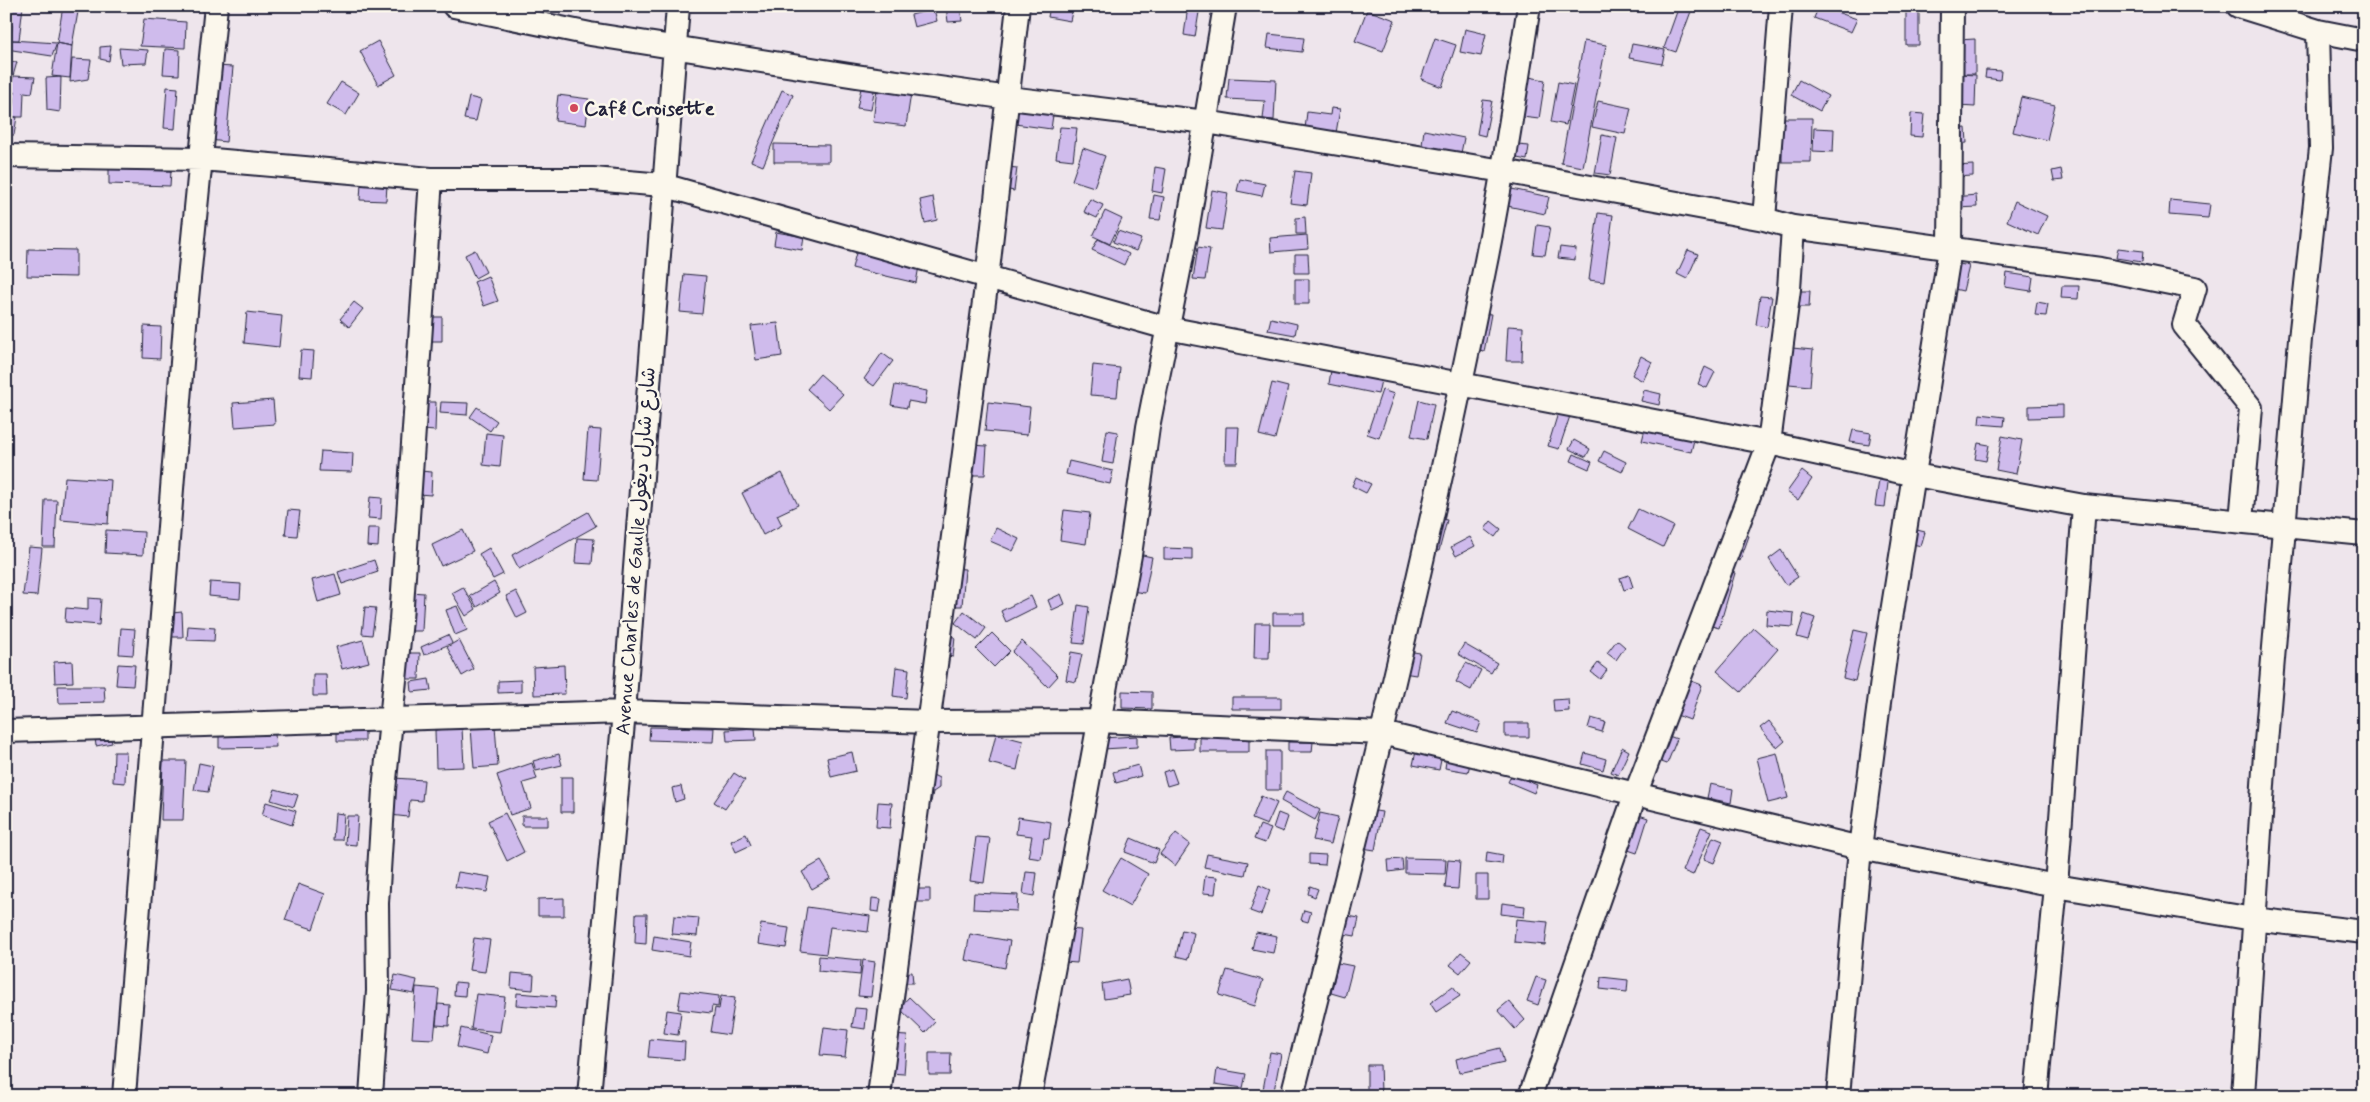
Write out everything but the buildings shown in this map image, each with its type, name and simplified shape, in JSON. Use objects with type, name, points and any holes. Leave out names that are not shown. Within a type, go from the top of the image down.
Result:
[{"type":"street","points":[[124,1096],[187,299],[216,6]]},
{"type":"street","name":"Avenue Charles de Gaulle شارع شارل ديغول","points":[[589,1096],[624,712],[662,186],[678,6]]},
{"type":"street","points":[[879,1096],[930,722],[987,279],[1018,6]]},
{"type":"street","points":[[1030,1096],[1130,555],[1148,427],[1188,231],[1225,6]]},
{"type":"street","points":[[1292,1096],[1382,733],[1461,383],[1503,171],[1530,6]]},
{"type":"street","points":[[1764,219],[1781,6]]},
{"type":"street","points":[[1838,1096],[1860,848],[1886,650],[1950,249],[1952,6]]},
{"type":"street","points":[[2238,6],[2318,31],[2364,40]]},
{"type":"street","points":[[463,7],[590,34],[1009,98],[1206,122],[1503,171],[1764,219],[1793,227],[2100,269],[2195,288],[2184,325],[2251,408],[2241,521]]},
{"type":"street","points":[[2243,1096],[2253,919],[2284,525],[2300,339],[2321,148],[2318,31]]},
{"type":"street","points":[[6,156],[202,159],[431,179],[593,179],[662,186],[987,279],[1167,328],[1461,383],[1769,443],[1915,475],[2084,506],[2364,534]]},
{"type":"street","points":[[371,1096],[378,991],[377,903],[391,718],[401,620],[431,179]]},
{"type":"street","points":[[1530,1096],[1635,795],[1769,443],[1789,289],[1793,227]]},
{"type":"street","points":[[2036,1096],[2056,886],[2084,506]]},
{"type":"street","points":[[6,731],[391,718],[519,717],[624,712],[930,722],[1098,721],[1382,733],[1860,848],[2056,886],[2253,919],[2364,932]]},
{"type":"place","name":"Café Croisette","points":[[574,108]]}]
